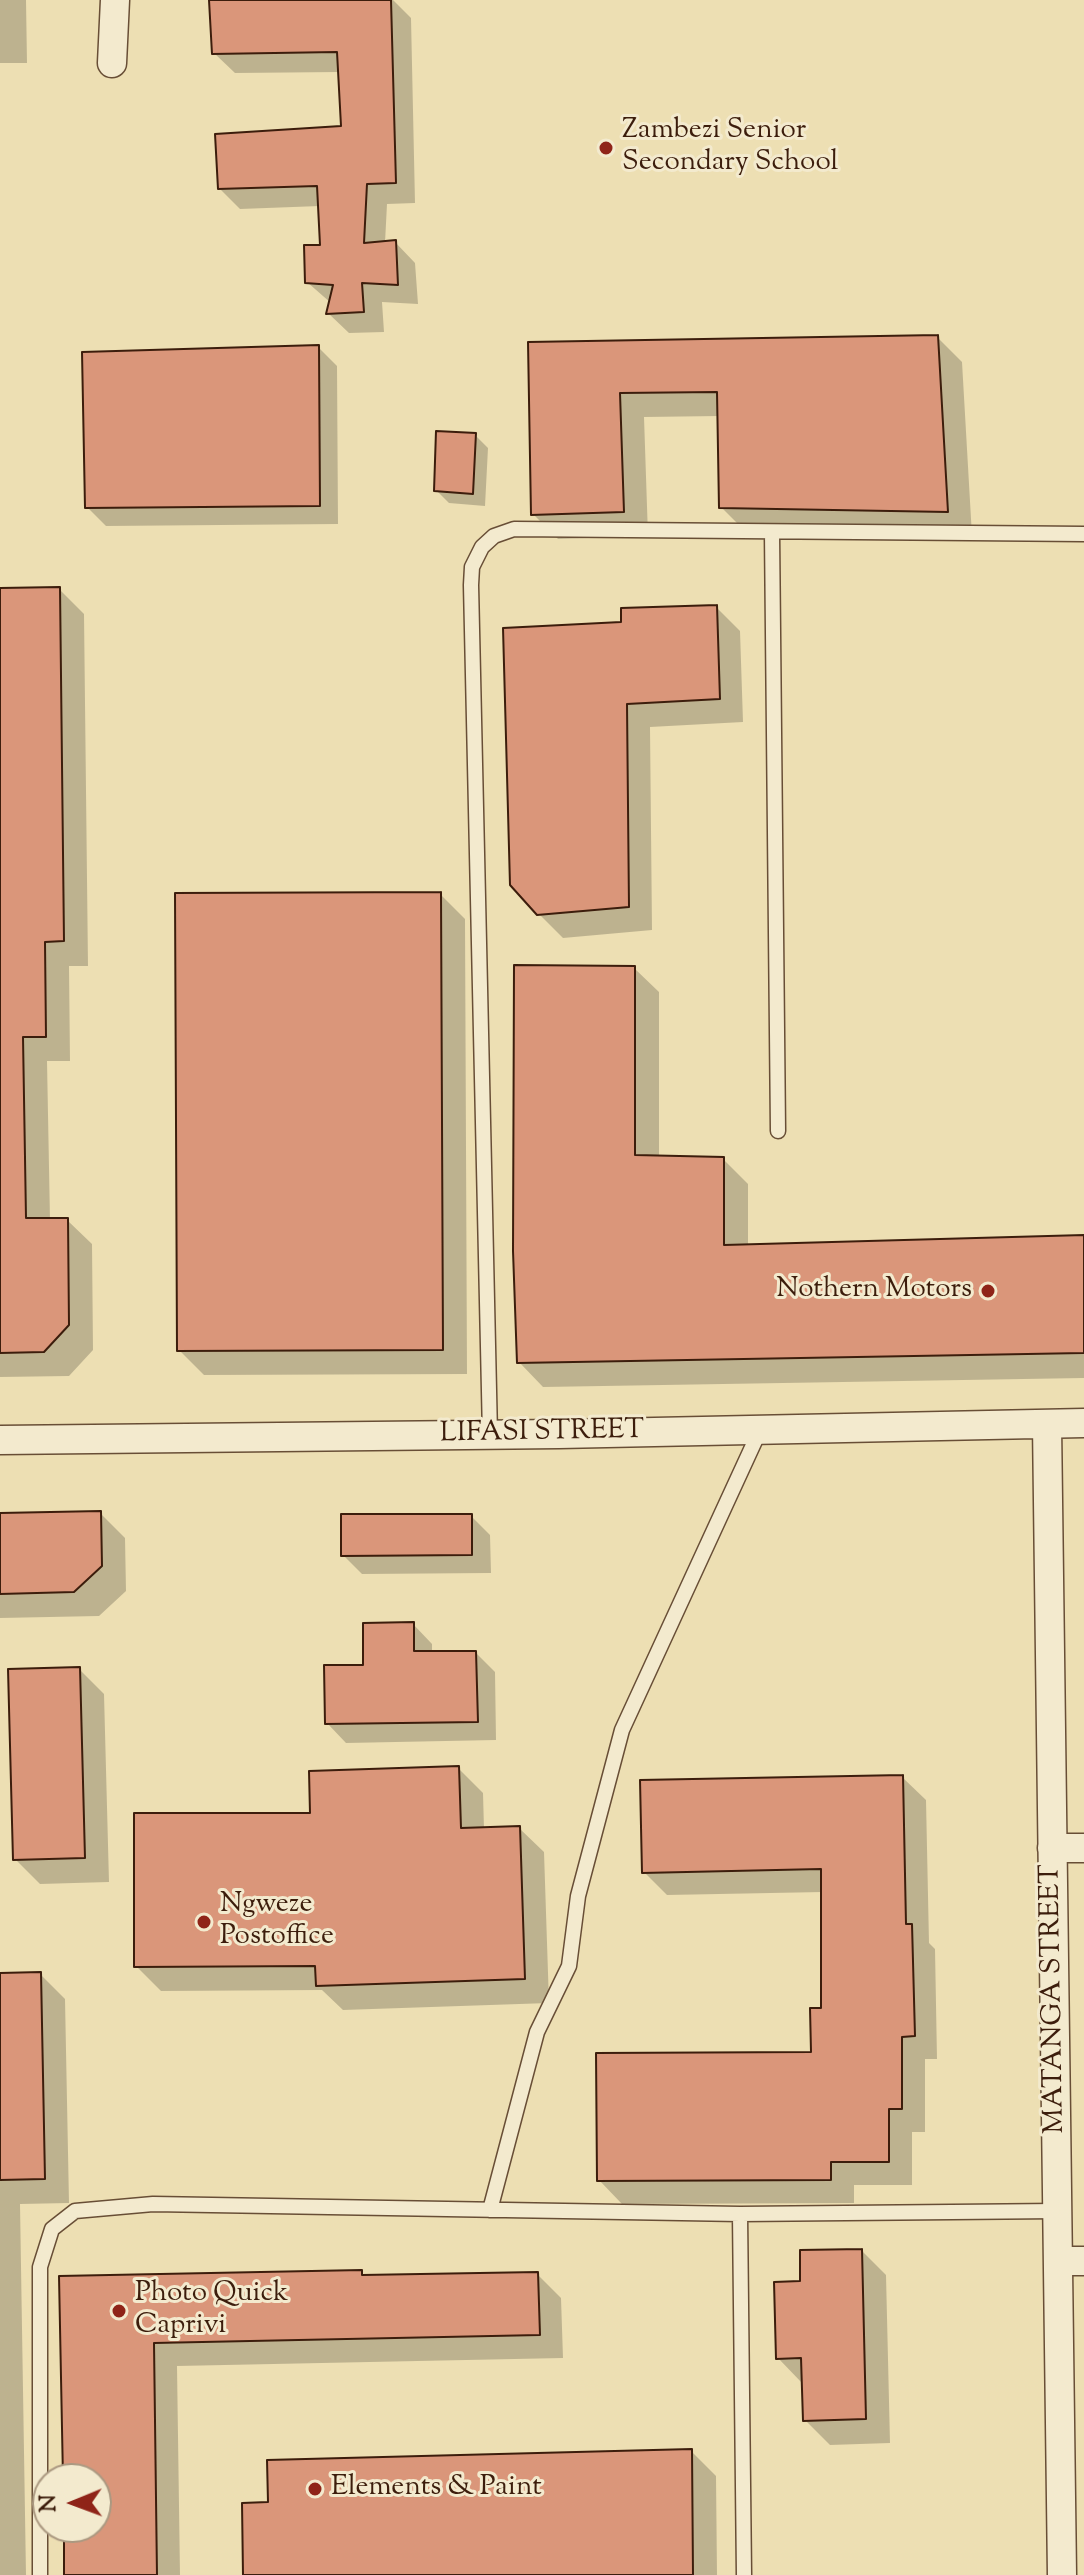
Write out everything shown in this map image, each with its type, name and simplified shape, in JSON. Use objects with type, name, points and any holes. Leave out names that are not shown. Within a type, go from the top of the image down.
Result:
[{"type":"street","points":[[112,63],[115,0]]},
{"type":"street","name":"LIFASI STREET","points":[[0,1440],[490,1435],[1084,1423]]},
{"type":"street","name":"MATANGA STREET","points":[[1047,1424],[1058,2211],[1071,2261],[1062,2575]]},
{"type":"street","points":[[1052,1848],[1084,1848]]},
{"type":"lane","points":[[490,1435],[472,567],[482,547],[494,536],[514,529],[1084,534]]},
{"type":"lane","points":[[772,533],[778,1131]]},
{"type":"lane","points":[[490,2210],[537,2032],[569,1966],[578,1896],[622,1730],[760,1430]]},
{"type":"lane","points":[[40,2575],[40,2267],[52,2229],[75,2211],[153,2204],[740,2214],[1058,2211]]},
{"type":"lane","points":[[740,2214],[744,2575]]},
{"type":"building","points":[[209,0],[391,0],[396,183],[367,184],[364,243],[396,240],[398,285],[362,283],[364,312],[326,314],[333,285],[305,283],[304,245],[320,245],[317,186],[218,189],[215,134],[341,126],[337,52],[212,54]]},
{"type":"building","points":[[938,335],[948,512],[719,508],[717,392],[620,393],[624,512],[531,515],[528,342]]},
{"type":"building","points":[[319,345],[320,506],[85,508],[82,352]]},
{"type":"building","points":[[436,431],[476,433],[473,494],[434,491]]},
{"type":"building","points":[[60,587],[64,941],[45,942],[46,1037],[23,1037],[26,1218],[68,1218],[69,1325],[44,1352],[0,1353],[0,588]]},
{"type":"building","points":[[717,605],[720,699],[627,704],[629,907],[537,915],[510,885],[503,628],[621,622],[621,608]]},
{"type":"building","points":[[441,892],[443,1350],[177,1351],[175,893]]},
{"type":"building","points":[[514,965],[635,966],[635,1155],[724,1157],[724,1245],[1084,1235],[1084,1353],[517,1363],[513,1251]]},
{"type":"building","points":[[101,1511],[102,1566],[74,1592],[0,1594],[0,1513]]},
{"type":"building","points":[[341,1514],[472,1514],[472,1555],[341,1556]]},
{"type":"building","points":[[414,1622],[414,1651],[476,1651],[478,1722],[325,1724],[324,1665],[363,1665],[363,1623]]},
{"type":"building","points":[[80,1667],[85,1858],[13,1860],[8,1669]]},
{"type":"building","points":[[459,1766],[461,1828],[520,1826],[525,1979],[316,1986],[315,1966],[134,1967],[134,1813],[310,1813],[309,1771]]},
{"type":"building","points":[[903,1775],[906,1924],[912,1924],[915,2036],[902,2037],[902,2109],[889,2109],[889,2162],[831,2162],[831,2180],[597,2181],[596,2053],[811,2052],[810,2008],[821,2008],[821,1869],[642,1873],[640,1780]]},
{"type":"building","points":[[41,1972],[45,2179],[0,2180],[0,1973]]},
{"type":"building","points":[[862,2249],[866,2419],[803,2421],[801,2358],[776,2359],[774,2282],[800,2281],[800,2250]]},
{"type":"building","points":[[362,2270],[362,2275],[538,2272],[540,2335],[154,2343],[157,2575],[64,2575],[64,2543],[112,2543],[112,2463],[63,2463],[59,2276]]},
{"type":"building","points":[[692,2449],[693,2575],[243,2575],[242,2503],[268,2502],[267,2460]]},
{"type":"place","name":"Zambezi Senior Secondary School","points":[[606,148]]},
{"type":"place","name":"Nothern Motors","points":[[988,1291]]},
{"type":"place","name":"Ngweze Postoffice","points":[[204,1922]]},
{"type":"place","name":"Photo Quick Caprivi","points":[[119,2311]]},
{"type":"place","name":"Elements & Paint","points":[[315,2489]]}]
